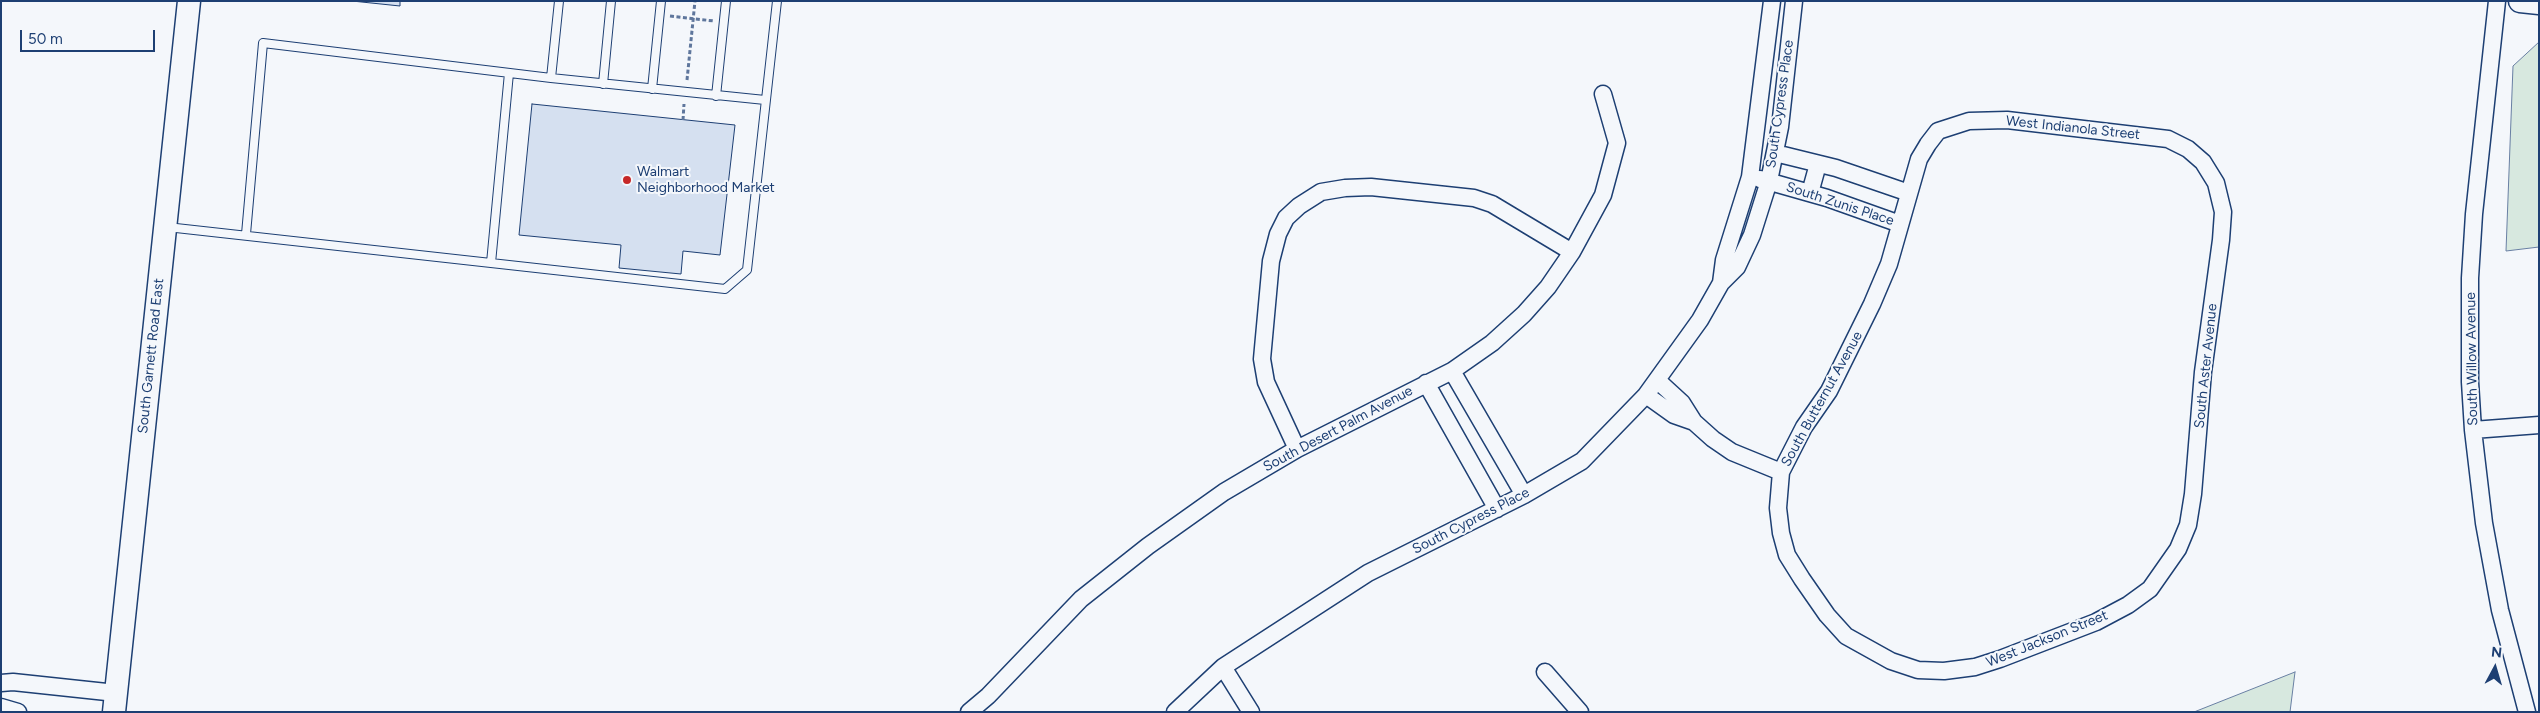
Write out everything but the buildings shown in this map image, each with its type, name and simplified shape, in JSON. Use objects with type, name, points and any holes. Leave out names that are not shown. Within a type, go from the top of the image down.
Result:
[{"type":"main road","name":"South Garnett Road East","points":[[115,702],[189,1]]},
{"type":"main road","points":[[2520,1],[2539,3]]},
{"type":"street","name":"South Cypress Place","points":[[1721,283],[1724,260],[1750,177],[1772,1]]},
{"type":"street","name":"South Cypress Place","points":[[1175,712],[1223,667],[1368,573],[1524,495],[1582,461],[1646,395],[1658,381],[1721,283],[1737,267],[1752,235],[1769,181],[1780,127],[1794,1]]},
{"type":"street","name":"South Willow Avenue","points":[[2497,1],[2473,224],[2470,382],[2473,430],[2484,523],[2500,610],[2527,712]]},
{"type":"street","name":"South Desert Palm Avenue","points":[[969,712],[988,696],[1081,599],[1148,546],[1224,492],[1297,449],[1452,371],[1492,343],[1524,314],[1548,287],[1572,252],[1603,195],[1617,143],[1603,94]]},
{"type":"street","name":"West Indianola Street","points":[[1938,131],[1969,121],[2007,120],[2122,132],[2168,139],[2188,149],[2202,162]]},
{"type":"street","name":"South Butternut Avenue","points":[[1781,472],[1804,427],[1829,391],[1853,346],[1889,264],[1919,159],[1938,131]]},
{"type":"street","points":[[1775,153],[1818,164],[1910,193]]},
{"type":"street","name":"South Aster Avenue","points":[[2165,568],[2178,549],[2188,525],[2193,494],[2203,372],[2221,240],[2223,212],[2216,183],[2202,162]]},
{"type":"street","points":[[1810,193],[1818,164]]},
{"type":"street","name":"South Zunis Place","points":[[1750,177],[1810,193],[1900,224]]},
{"type":"street","points":[[1297,449],[1266,382],[1262,359],[1264,321],[1273,252],[1278,234],[1286,218],[1298,206],[1322,192],[1345,188],[1371,187],[1474,198],[1492,204],[1572,252]]},
{"type":"street","points":[[1452,371],[1524,495]]},
{"type":"street","points":[[1658,381],[1682,403],[1694,422]]},
{"type":"street","points":[[1426,383],[1497,509]]},
{"type":"street","points":[[1646,395],[1674,415],[1694,422],[1732,452],[1781,472]]},
{"type":"street","points":[[2473,430],[2539,425]]},
{"type":"street","name":"West Jackson Street","points":[[1781,472],[1778,508],[1781,533],[1787,555],[1802,579],[1846,636],[1891,662],[1918,670],[1944,672],[1975,667],[2096,622],[2128,605],[2150,589],[2165,568]]},
{"type":"street","points":[[1223,667],[1251,712]]},
{"type":"street","points":[[1545,672],[1580,712]]},
{"type":"street","points":[[1,683],[13,682],[115,702]]},
{"type":"street","points":[[1,707],[18,712]]},
{"type":"lane","points":[[551,78],[559,1]]},
{"type":"lane","points":[[604,84],[611,1]]},
{"type":"lane","points":[[652,89],[661,1]]},
{"type":"lane","points":[[716,96],[726,1]]},
{"type":"lane","points":[[165,226],[725,289],[747,270],[777,1]]},
{"type":"lane","points":[[246,234],[263,43],[509,74],[765,100]]},
{"type":"lane","points":[[491,263],[509,74]]},
{"type":"path","points":[[683,120],[695,1]]},
{"type":"path","points":[[660,15],[724,22]]},
{"type":"shaded area","points":[[2539,42],[2539,247],[2506,251],[2513,66]]},
{"type":"shaded area","points":[[2295,672],[2290,712],[2194,712]]},
{"type":"place","name":"Walmart Neighborhood Market","points":[[627,180]]}]
